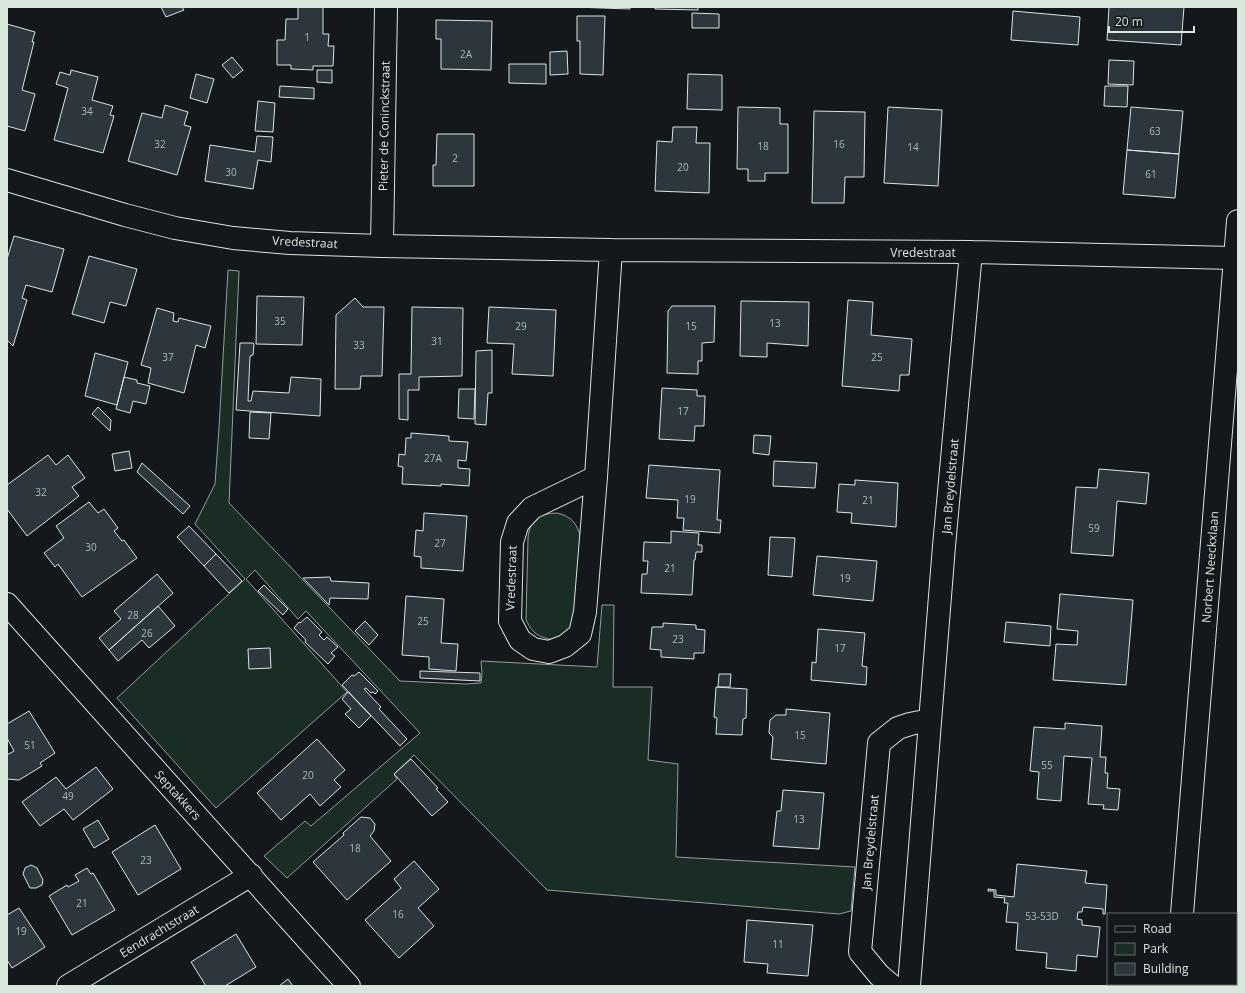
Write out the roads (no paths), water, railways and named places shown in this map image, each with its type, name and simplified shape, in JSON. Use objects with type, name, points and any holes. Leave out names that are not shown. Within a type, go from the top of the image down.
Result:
[{"type":"street","name":"Pieter de Coninckstraat","points":[[382,246],[386,7]]},
{"type":"street","name":"Vredestraat","points":[[7,180],[125,215],[175,228],[233,238],[290,242],[382,246],[611,250],[971,252],[1234,258]]},
{"type":"street","name":"Norbert Neeckxlaan","points":[[1182,913],[1234,258],[1238,228]]},
{"type":"street","name":"Vredestraat","points":[[596,477],[532,508],[518,523],[512,542],[510,621],[520,640],[534,649],[549,652],[566,646],[580,634],[585,612],[596,477],[611,250]]},
{"type":"street","name":"Jan Breydelstraat","points":[[909,986],[930,720],[971,252]]},
{"type":"street","name":"Septakkers","points":[[7,604],[349,986]]},
{"type":"street","name":"Jan Breydelstraat","points":[[892,986],[879,976],[860,952],[879,743],[898,728],[930,720]]},
{"type":"street","name":"Eendrachtstraat","points":[[68,986],[250,875]]}]
